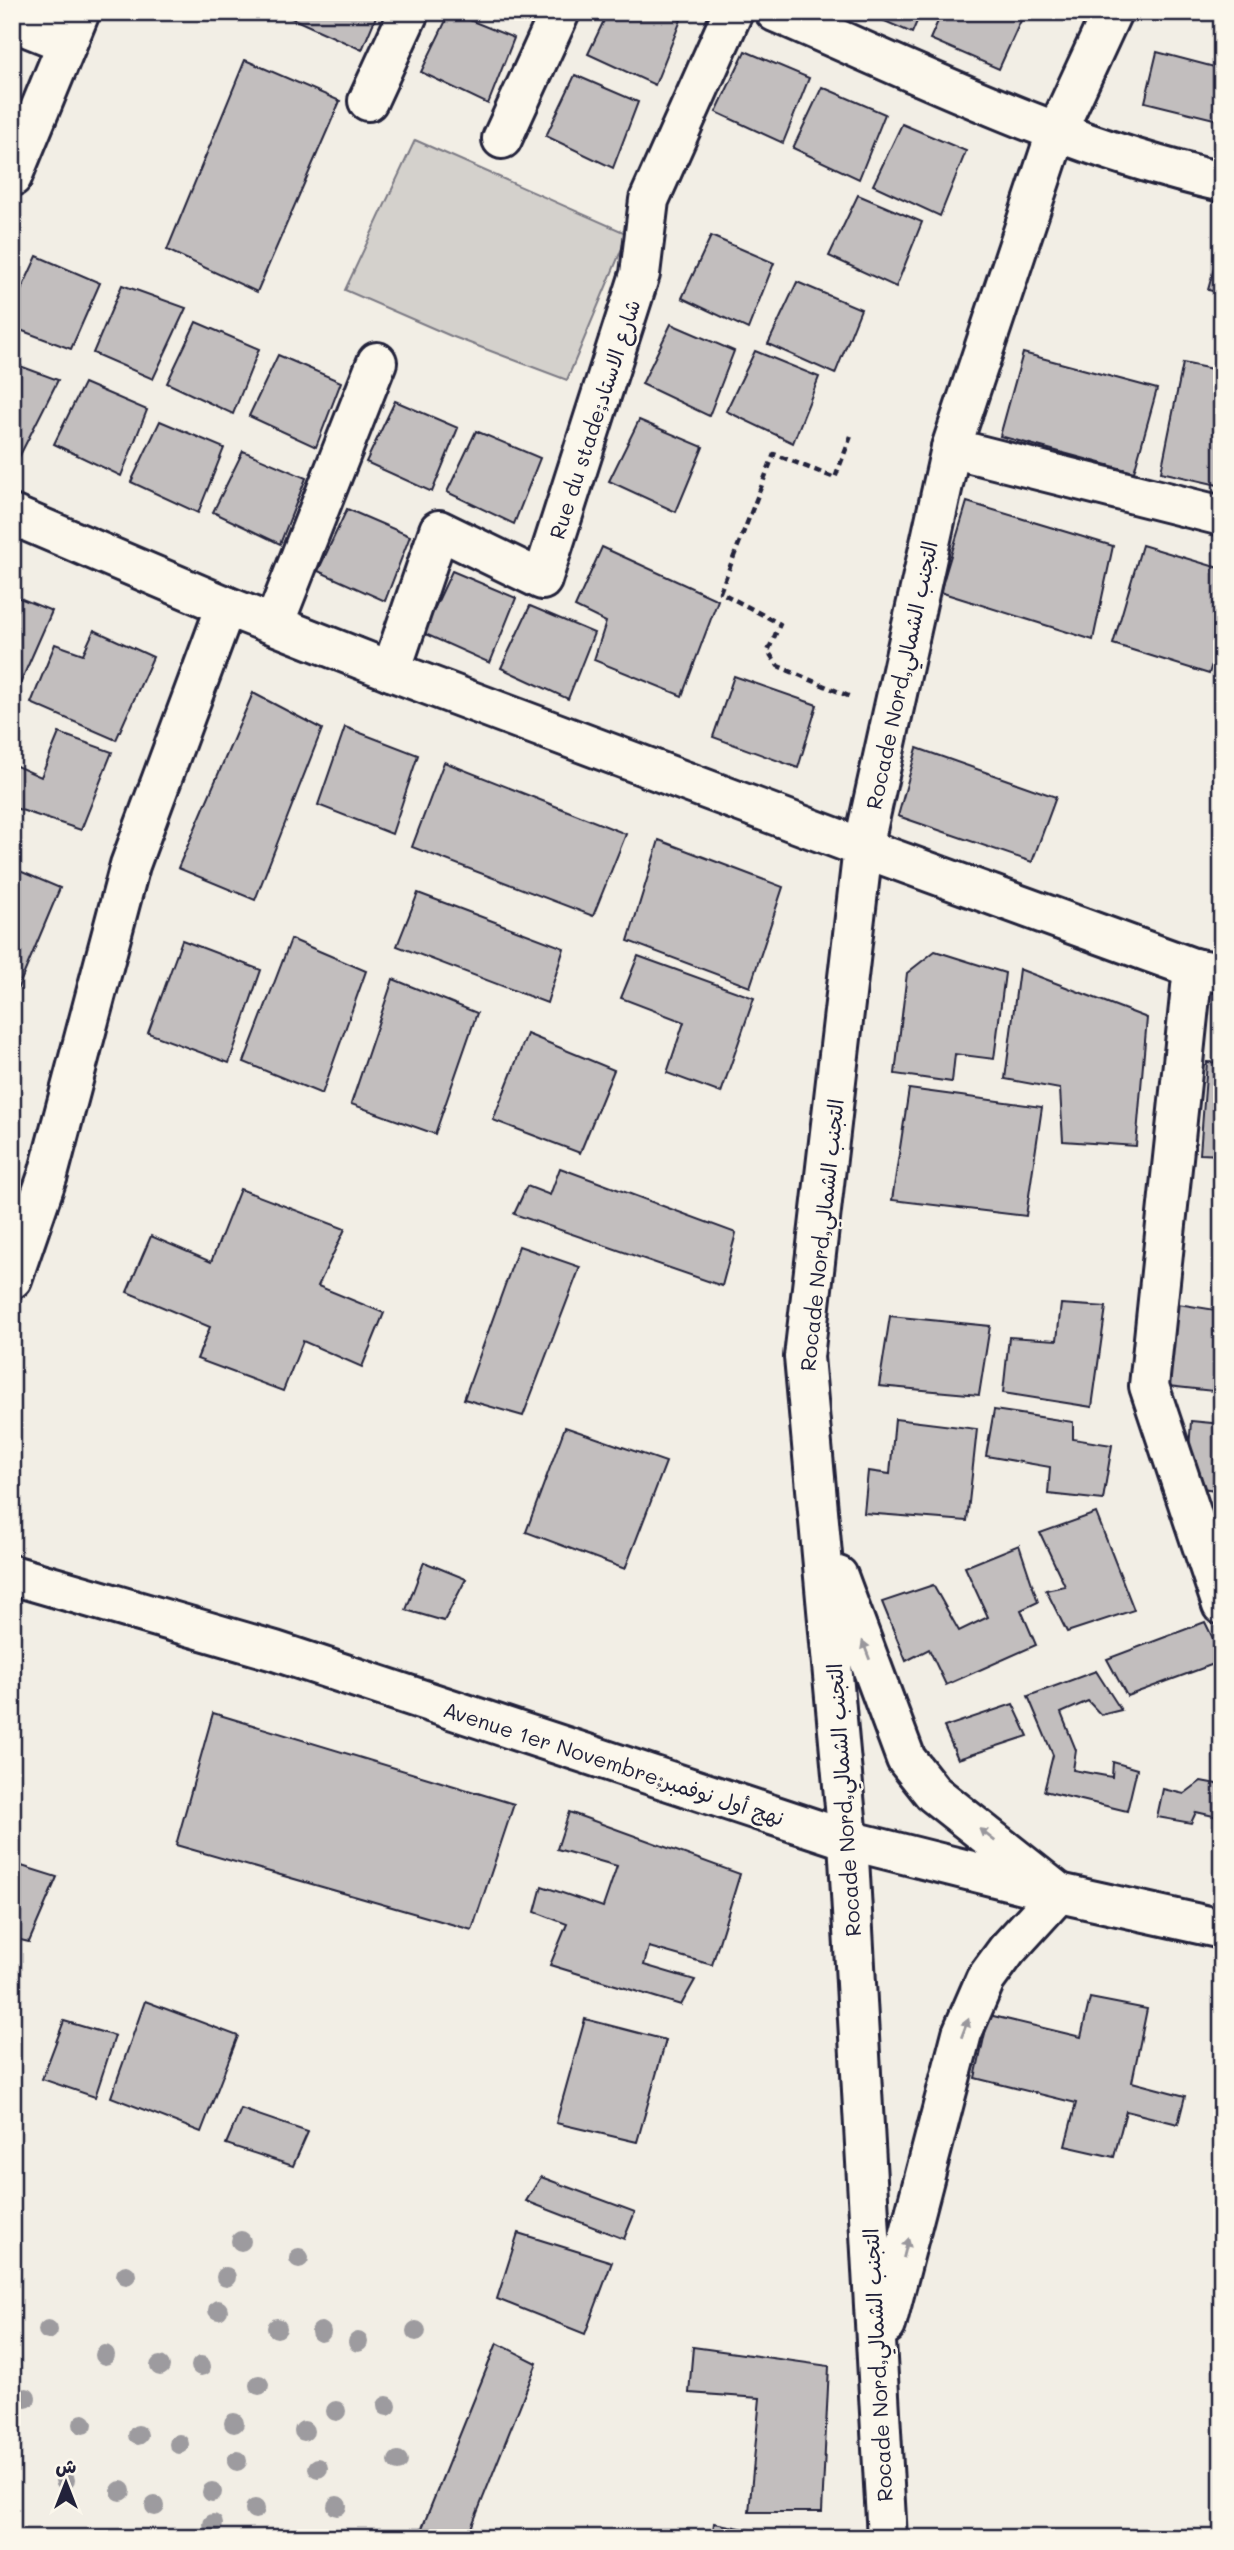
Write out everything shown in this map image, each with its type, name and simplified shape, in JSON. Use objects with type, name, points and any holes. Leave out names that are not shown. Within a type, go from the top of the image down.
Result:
[{"type":"street","points":[[368,101],[409,12]]},
{"type":"street","points":[[502,139],[560,12]]},
{"type":"street","name":"Rue du stade;شارع الاستاد","points":[[391,671],[439,530],[542,580],[640,274],[649,200],[733,12]]},
{"type":"street","points":[[775,12],[1056,133],[1167,170],[1222,182]]},
{"type":"street","name":"Rocade Nord,التجنب الشمالي","points":[[887,2538],[848,1840],[804,1357],[863,848],[951,448],[1056,133],[1112,12]]},
{"type":"street","points":[[12,21],[73,28],[12,177]]},
{"type":"street","points":[[274,624],[377,362]]},
{"type":"street","points":[[951,448],[1222,516]]},
{"type":"street","points":[[12,515],[226,606],[391,671],[863,848],[1207,971],[1149,1386],[1222,1605]]},
{"type":"street","points":[[12,1279],[48,1175],[130,865],[226,606]]},
{"type":"street","points":[[820,1528],[906,1759],[933,1793],[1059,1893],[1007,1950],[985,1980],[962,2033],[877,2361]]},
{"type":"street","name":"Avenue 1er Novembre;نهج أول نوفمبر","points":[[12,1575],[275,1650],[848,1840],[1059,1893],[1222,1929]]},
{"type":"path","points":[[851,436],[835,478],[774,454],[720,592],[780,624],[768,651],[778,666],[892,715]]},
{"type":"shaded area","points":[[415,140],[628,234],[567,380],[451,336],[345,290]]},
{"type":"building","points":[[278,12],[378,12],[362,50]]},
{"type":"building","points":[[450,12],[514,38],[488,104],[421,72]]},
{"type":"building","points":[[608,12],[662,12],[681,20],[655,85],[588,54]]},
{"type":"building","points":[[864,12],[921,12],[912,33]]},
{"type":"building","points":[[942,12],[1007,12],[1022,18],[999,69],[930,39]]},
{"type":"building","points":[[745,51],[809,78],[783,143],[716,112]]},
{"type":"building","points":[[1157,52],[1222,69],[1222,121],[1145,102]]},
{"type":"building","points":[[245,60],[340,101],[257,292],[167,250]]},
{"type":"building","points":[[575,75],[638,102],[613,168],[546,136]]},
{"type":"building","points":[[822,87],[885,114],[859,179],[793,148]]},
{"type":"building","points":[[902,124],[966,151],[940,216],[873,185]]},
{"type":"building","points":[[858,195],[922,222],[896,287],[829,256]]},
{"type":"building","points":[[711,236],[774,263],[748,329],[682,298]]},
{"type":"building","points":[[1222,239],[1222,293],[1208,290]]},
{"type":"building","points":[[37,256],[100,283],[71,349],[12,327],[12,310]]},
{"type":"building","points":[[797,282],[861,309],[835,374],[768,344]]},
{"type":"building","points":[[122,285],[186,308],[153,379],[93,353]]},
{"type":"building","points":[[196,322],[259,349],[233,414],[167,383]]},
{"type":"building","points":[[671,324],[734,351],[709,416],[642,384]]},
{"type":"building","points":[[755,351],[819,377],[793,443],[726,411]]},
{"type":"building","points":[[1023,353],[1157,389],[1134,472],[1000,436]]},
{"type":"building","points":[[278,355],[341,382],[316,447],[249,416]]},
{"type":"building","points":[[12,363],[58,380],[12,471]]},
{"type":"building","points":[[1183,363],[1222,371],[1222,486],[1161,472]]},
{"type":"building","points":[[84,383],[147,410],[121,476],[54,444]]},
{"type":"building","points":[[395,401],[458,428],[432,492],[366,462]]},
{"type":"building","points":[[639,420],[703,447],[676,512],[609,481]]},
{"type":"building","points":[[160,421],[224,448],[198,513],[131,482]]},
{"type":"building","points":[[476,431],[540,458],[514,524],[447,492]]},
{"type":"building","points":[[243,451],[306,478],[280,544],[213,512]]},
{"type":"building","points":[[967,502],[1113,546],[1093,640],[940,592]]},
{"type":"building","points":[[347,509],[410,536],[385,601],[318,571]]},
{"type":"building","points":[[1142,545],[1222,569],[1222,631],[1209,674],[1113,644]]},
{"type":"building","points":[[602,547],[718,600],[682,696],[594,660],[606,622],[575,607]]},
{"type":"building","points":[[452,571],[516,598],[490,663],[423,633]]},
{"type":"building","points":[[12,595],[52,611],[12,702]]},
{"type":"building","points":[[530,606],[594,633],[568,699],[501,668]]},
{"type":"building","points":[[94,630],[153,657],[116,740],[31,703],[55,644],[83,654]]},
{"type":"building","points":[[734,676],[817,705],[798,768],[713,737]]},
{"type":"building","points":[[253,693],[322,729],[255,900],[178,868]]},
{"type":"building","points":[[345,727],[418,755],[392,834],[318,805]]},
{"type":"building","points":[[59,733],[112,752],[81,830],[12,807],[12,764],[41,777]]},
{"type":"building","points":[[917,748],[1056,797],[1032,862],[898,816]]},
{"type":"building","points":[[444,762],[626,834],[593,916],[412,847]]},
{"type":"building","points":[[659,840],[783,887],[750,987],[628,941]]},
{"type":"building","points":[[15,869],[60,888],[12,1002],[12,875]]},
{"type":"building","points":[[418,893],[564,948],[547,1003],[397,946]]},
{"type":"building","points":[[291,939],[366,971],[322,1094],[244,1062]]},
{"type":"building","points":[[182,940],[261,970],[229,1063],[148,1033]]},
{"type":"building","points":[[935,951],[1005,973],[994,1059],[955,1054],[952,1082],[895,1074],[907,973]]},
{"type":"building","points":[[638,956],[754,998],[721,1093],[667,1073],[684,1022],[621,998]]},
{"type":"building","points":[[1019,969],[1147,1018],[1136,1146],[1063,1141],[1060,1089],[1005,1079]]},
{"type":"building","points":[[393,979],[477,1013],[435,1134],[351,1104]]},
{"type":"building","points":[[527,1034],[614,1070],[580,1153],[493,1120]]},
{"type":"building","points":[[1207,1062],[1222,1063],[1222,1155],[1200,1154]]},
{"type":"building","points":[[909,1089],[1042,1107],[1026,1216],[892,1200]]},
{"type":"building","points":[[560,1168],[736,1233],[722,1286],[514,1214],[527,1186],[550,1195]]},
{"type":"building","points":[[240,1189],[345,1229],[318,1286],[384,1313],[362,1367],[303,1341],[283,1391],[197,1359],[210,1327],[127,1292],[151,1236],[211,1262]]},
{"type":"building","points":[[519,1246],[580,1267],[523,1416],[464,1399]]},
{"type":"building","points":[[1061,1304],[1106,1307],[1092,1407],[1003,1393],[1009,1337],[1057,1340]]},
{"type":"building","points":[[1178,1304],[1222,1311],[1222,1392],[1168,1386]]},
{"type":"building","points":[[890,1316],[990,1326],[979,1395],[879,1386]]},
{"type":"building","points":[[994,1410],[1073,1422],[1073,1439],[1112,1445],[1103,1500],[1048,1494],[1050,1467],[986,1456]]},
{"type":"building","points":[[895,1419],[977,1429],[967,1521],[864,1513],[868,1471],[890,1474]]},
{"type":"building","points":[[1191,1421],[1222,1424],[1222,1491],[1202,1488],[1188,1465]]},
{"type":"building","points":[[565,1427],[666,1462],[625,1569],[526,1532]]},
{"type":"building","points":[[1096,1513],[1134,1610],[1067,1632],[1046,1590],[1065,1586],[1040,1533]]},
{"type":"building","points":[[1019,1545],[1038,1602],[1021,1610],[1036,1645],[946,1685],[929,1649],[906,1661],[882,1602],[933,1585],[959,1631],[988,1617],[965,1567]]},
{"type":"building","points":[[424,1562],[466,1579],[444,1621],[406,1610]]},
{"type":"building","points":[[1205,1622],[1222,1661],[1127,1696],[1107,1659]]},
{"type":"building","points":[[1096,1671],[1121,1710],[1101,1715],[1088,1701],[1061,1713],[1076,1750],[1073,1770],[1112,1777],[1113,1762],[1137,1769],[1127,1811],[1044,1791],[1053,1755],[1028,1696]]},
{"type":"building","points":[[1013,1704],[1028,1736],[958,1759],[944,1727]]},
{"type":"building","points":[[213,1713],[514,1804],[472,1930],[176,1845]]},
{"type":"building","points":[[1201,1781],[1222,1785],[1222,1818],[1196,1812],[1191,1823],[1157,1817],[1163,1789],[1184,1794]]},
{"type":"building","points":[[569,1812],[740,1874],[712,1965],[649,1947],[644,1965],[695,1980],[681,2005],[550,1965],[567,1924],[535,1912],[542,1886],[603,1907],[617,1866],[557,1849]]},
{"type":"building","points":[[12,1863],[57,1877],[29,1942],[12,1938]]},
{"type":"building","points":[[1090,1998],[1147,2009],[1132,2082],[1185,2096],[1178,2124],[1126,2111],[1114,2157],[1065,2146],[1076,2103],[975,2078],[989,2015],[1081,2037]]},
{"type":"building","points":[[145,2001],[238,2036],[201,2132],[111,2097]]},
{"type":"building","points":[[585,2019],[666,2040],[637,2142],[556,2123]]},
{"type":"building","points":[[64,2021],[115,2036],[95,2097],[42,2079]]},
{"type":"building","points":[[241,2109],[308,2132],[293,2166],[226,2144]]},
{"type":"building","points":[[541,2177],[635,2212],[624,2239],[526,2201]]},
{"type":"building","points":[[518,2233],[612,2262],[585,2334],[497,2299]]},
{"type":"building","points":[[497,2343],[537,2363],[467,2538],[418,2538]]},
{"type":"building","points":[[693,2347],[829,2366],[822,2512],[749,2512],[760,2398],[689,2393]]},
{"type":"building","points":[[714,2523],[793,2538],[712,2538]]}]
